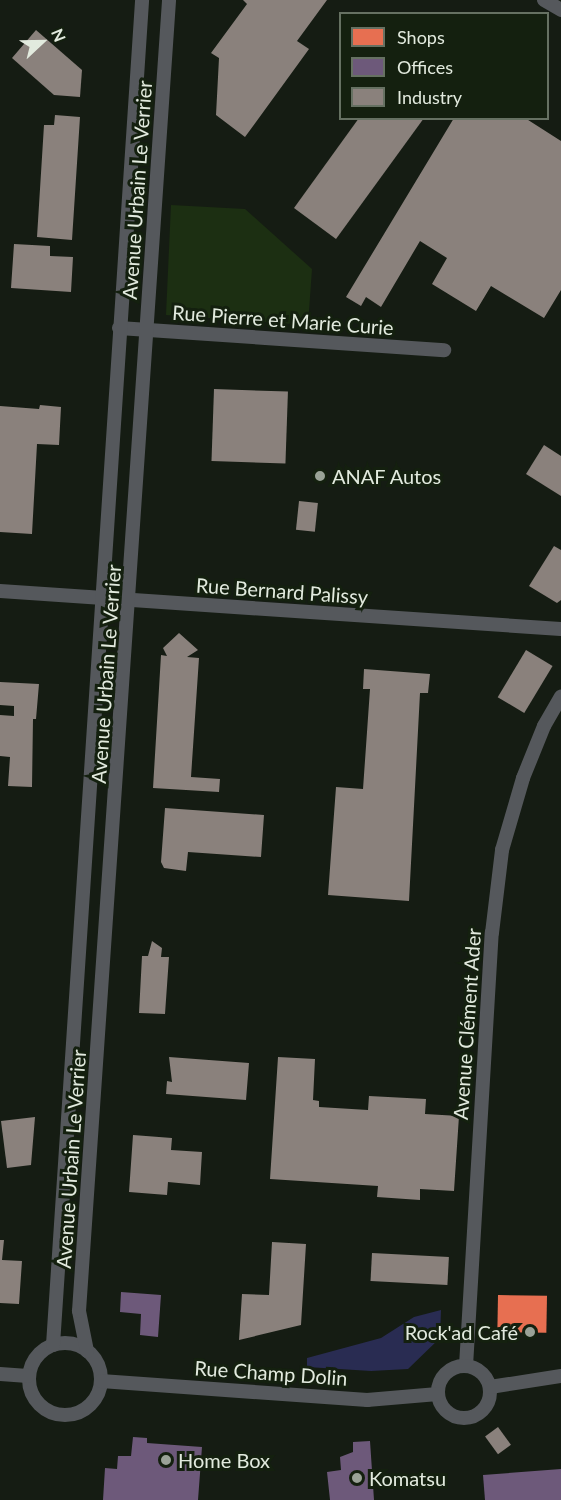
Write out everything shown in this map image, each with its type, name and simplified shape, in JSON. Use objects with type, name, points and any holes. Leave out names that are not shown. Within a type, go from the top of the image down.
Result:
[{"type":"street","name":"Avenue Urbain Le Verrier","points":[[54,1345],[101,598],[142,0]]},
{"type":"street","name":"Avenue Urbain Le Verrier","points":[[87,1351],[80,1311],[131,600],[169,0]]},
{"type":"street","points":[[544,0],[561,10]]},
{"type":"street","name":"Rue Pierre et Marie Curie","points":[[119,328],[444,350]]},
{"type":"street","name":"Rue Bernard Palissy","points":[[0,591],[561,629]]},
{"type":"street","name":"Avenue Clément Ader","points":[[466,1366],[492,933],[502,850],[523,778],[544,726],[561,697]]},
{"type":"street","points":[[65,1343],[87,1351],[100,1370],[101,1381],[93,1403],[84,1411],[61,1416],[40,1406],[33,1396],[28,1376],[36,1357],[54,1345],[65,1343]]},
{"type":"street","points":[[466,1366],[481,1372],[490,1386],[483,1410],[468,1418],[445,1409],[438,1394],[446,1374],[466,1366]]},
{"type":"street","points":[[0,1374],[28,1376]]},
{"type":"street","points":[[490,1386],[561,1376]]},
{"type":"street","name":"Rue Champ Dolin","points":[[101,1381],[367,1400],[438,1394]]},
{"type":"green space","points":[[171,205],[245,209],[312,269],[308,325],[166,315]]},
{"type":"water","points":[[441,1310],[440,1338],[408,1369],[371,1371],[307,1367],[307,1358],[381,1338],[414,1317]]},
{"type":"building: Shops","points":[[498,1295],[547,1296],[546,1333],[497,1332]]},
{"type":"building: Offices","points":[[121,1292],[161,1295],[158,1337],[140,1335],[141,1314],[120,1312]]},
{"type":"building: Offices","points":[[133,1437],[147,1438],[147,1443],[202,1447],[198,1500],[103,1500],[105,1468],[117,1469],[118,1456],[131,1456]]},
{"type":"building: Offices","points":[[370,1441],[374,1500],[330,1500],[327,1472],[341,1470],[340,1457],[353,1452],[353,1442]]},
{"type":"building: Offices","points":[[561,1469],[561,1500],[485,1500],[483,1475]]},
{"type":"building: Industry","points":[[243,0],[327,0],[297,41],[309,49],[245,137],[216,115],[219,58],[211,53],[247,4]]},
{"type":"building: Industry","points":[[36,30],[82,70],[80,97],[54,95],[12,58]]},
{"type":"building: Industry","points":[[55,115],[80,117],[72,240],[37,237],[44,125],[54,125]]},
{"type":"building: Industry","points":[[358,120],[423,120],[336,239],[294,208]]},
{"type":"building: Industry","points":[[453,120],[528,120],[561,141],[561,290],[544,318],[491,286],[476,311],[432,284],[447,258],[420,241],[381,307],[366,297],[361,306],[346,297]]},
{"type":"building: Industry","points":[[14,244],[50,246],[50,256],[73,257],[71,292],[11,288]]},
{"type":"building: Industry","points":[[214,389],[288,392],[285,464],[211,461]]},
{"type":"building: Industry","points":[[40,405],[61,407],[59,445],[37,444],[32,534],[0,532],[0,406],[39,409]]},
{"type":"building: Industry","points":[[544,445],[561,456],[561,496],[526,474]]},
{"type":"building: Industry","points":[[299,501],[318,503],[315,532],[296,530]]},
{"type":"building: Industry","points":[[554,546],[561,550],[561,600],[557,603],[529,586]]},
{"type":"building: Industry","points":[[179,633],[198,650],[187,657],[199,658],[191,777],[220,779],[219,792],[153,788],[161,655],[167,656],[163,648]]},
{"type":"building: Industry","points":[[526,650],[553,666],[524,713],[498,697]]},
{"type":"building: Industry","points":[[364,669],[430,674],[428,693],[420,693],[409,901],[328,895],[336,787],[363,789],[370,689],[363,689]]},
{"type":"building: Industry","points":[[0,682],[39,684],[36,719],[33,719],[32,787],[8,786],[10,757],[0,756],[0,715],[14,716],[14,706],[0,705]]},
{"type":"building: Industry","points":[[165,808],[264,815],[261,857],[188,852],[186,871],[164,868],[161,862]]},
{"type":"building: Industry","points":[[152,941],[162,948],[161,957],[169,957],[165,1014],[139,1013],[142,956],[148,956]]},
{"type":"building: Industry","points":[[169,1057],[249,1063],[246,1100],[166,1094],[167,1081],[172,1082]]},
{"type":"building: Industry","points":[[278,1057],[315,1059],[313,1100],[319,1101],[319,1107],[368,1110],[369,1096],[426,1099],[425,1114],[459,1116],[454,1191],[420,1189],[420,1200],[377,1197],[378,1186],[270,1179]]},
{"type":"building: Industry","points":[[35,1117],[31,1165],[7,1168],[1,1121]]},
{"type":"building: Industry","points":[[133,1135],[172,1138],[171,1150],[202,1152],[200,1185],[168,1182],[167,1195],[129,1192]]},
{"type":"building: Industry","points":[[0,1240],[4,1240],[2,1260],[22,1261],[19,1304],[0,1303]]},
{"type":"building: Industry","points":[[272,1242],[306,1244],[301,1325],[239,1340],[242,1294],[269,1295]]},
{"type":"building: Industry","points":[[372,1253],[449,1257],[447,1285],[371,1281]]},
{"type":"building: Industry","points":[[498,1427],[511,1445],[498,1454],[485,1436]]},
{"type":"place","name":"ANAF Autos","points":[[320,476]]},
{"type":"place","name":"Rock'ad Café","points":[[530,1332]]},
{"type":"place","name":"Home Box","points":[[166,1460]]},
{"type":"place","name":"Komatsu","points":[[357,1478]]}]
